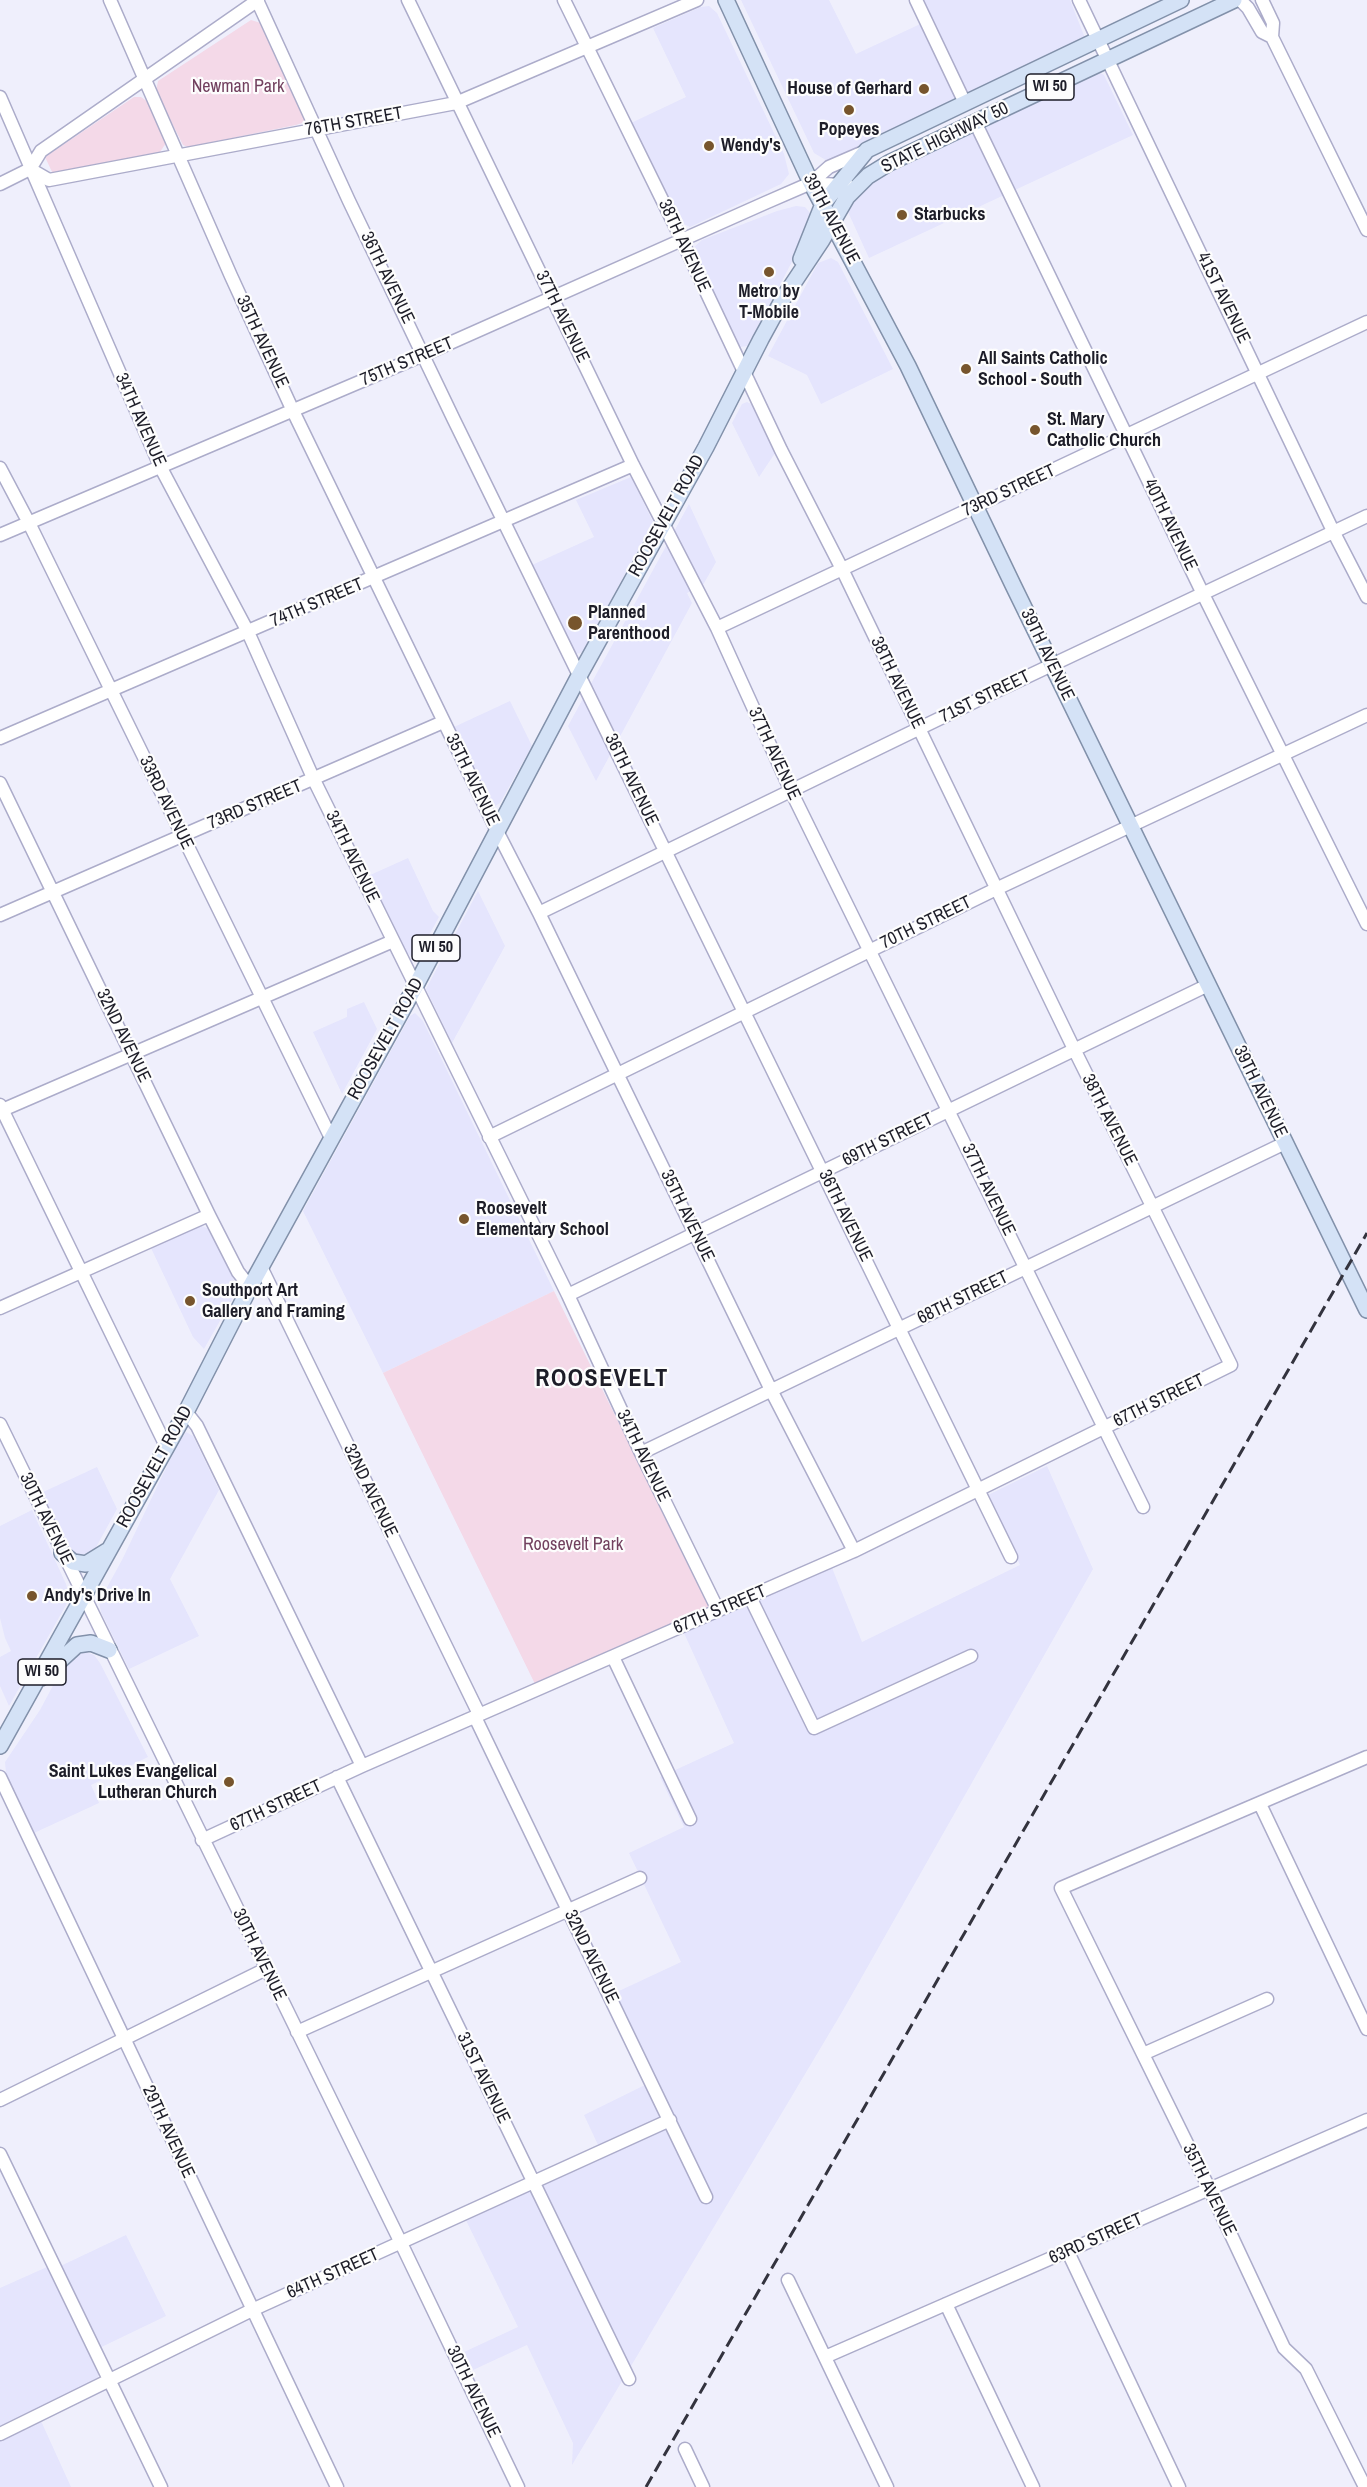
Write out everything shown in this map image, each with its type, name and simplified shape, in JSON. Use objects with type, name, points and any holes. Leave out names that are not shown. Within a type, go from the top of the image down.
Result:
[{"type":"main road","name":"39TH AVENUE","points":[[726,0],[811,183],[908,366],[1367,1310]]},
{"type":"main road","name":"STATE HIGHWAY 50","points":[[784,297],[823,204],[867,150],[1181,0]]},
{"type":"main road","name":"STATE HIGHWAY 50","points":[[784,297],[847,197],[868,176],[889,163],[976,124],[1234,0]]},
{"type":"main road","name":"ROOSEVELT ROAD","points":[[0,1746],[186,1412],[250,1287],[415,987],[579,676],[706,447],[784,297]]},
{"type":"main road","points":[[62,1553],[74,1562],[86,1564],[110,1549]]},
{"type":"main road","points":[[36,1681],[57,1665],[77,1645],[91,1643],[109,1650]]},
{"type":"street","name":"35TH AVENUE","points":[[110,0],[293,411],[443,722],[618,1072],[771,1390],[854,1551]]},
{"type":"street","points":[[0,184],[30,169],[41,151],[257,0]]},
{"type":"street","name":"36TH AVENUE","points":[[257,0],[423,355],[1011,1557]]},
{"type":"street","name":"37TH AVENUE","points":[[408,0],[633,465],[717,628],[791,791],[869,951],[1143,1507]]},
{"type":"street","name":"38TH AVENUE","points":[[564,0],[682,240],[781,450],[842,569],[1074,1049],[1231,1365]]},
{"type":"street","name":"76TH STREET","points":[[30,169],[50,180],[177,154],[456,103],[697,0]]},
{"type":"street","points":[[916,0],[965,103]]},
{"type":"street","points":[[1240,0],[1250,10],[1262,33],[1272,37]]},
{"type":"street","points":[[1262,0],[1273,23],[1272,37],[1367,230]]},
{"type":"street","name":"41ST AVENUE","points":[[1080,1],[1333,531],[1367,597]]},
{"type":"street","name":"34TH AVENUE","points":[[0,97],[161,468],[248,632],[314,780],[568,1294],[641,1453],[718,1610]]},
{"type":"street","name":"40TH AVENUE","points":[[976,124],[1202,592],[1367,924]]},
{"type":"street","name":"75TH STREET","points":[[0,536],[423,355],[811,183],[829,167],[867,150]]},
{"type":"street","name":"75TH STREET","points":[[811,183],[839,185],[868,176]]},
{"type":"street","name":"73RD STREET","points":[[717,628],[1367,322]]},
{"type":"street","name":"74TH STREET","points":[[0,738],[374,579],[633,465]]},
{"type":"street","name":"33RD AVENUE","points":[[0,468],[331,1138]]},
{"type":"street","name":"71ST STREET","points":[[539,913],[1202,592],[1367,516]]},
{"type":"street","name":"70TH STREET","points":[[489,1137],[996,889],[1367,715]]},
{"type":"street","name":"73RD STREET","points":[[0,915],[443,722]]},
{"type":"street","name":"32ND AVENUE","points":[[0,783],[209,1215],[238,1272],[250,1287]]},
{"type":"street","points":[[166,1446],[1,1108],[393,941]]},
{"type":"street","name":"69TH STREET","points":[[568,1294],[1208,985]]},
{"type":"street","name":"68TH STREET","points":[[641,1453],[1285,1143]]},
{"type":"street","points":[[0,1308],[209,1215]]},
{"type":"street","name":"32ND AVENUE","points":[[261,1267],[706,2198]]},
{"type":"street","name":"67TH STREET","points":[[202,1840],[477,1715],[854,1551],[1231,1365]]},
{"type":"street","points":[[186,1412],[197,1426],[362,1766]]},
{"type":"street","name":"30TH AVENUE","points":[[0,1424],[518,2487]]},
{"type":"street","points":[[750,1597],[814,1728],[971,1656]]},
{"type":"street","points":[[613,1657],[690,1819]]},
{"type":"street","points":[[1367,1757],[1260,1804],[1367,2029]]},
{"type":"street","name":"29TH AVENUE","points":[[0,1777],[338,2487]]},
{"type":"street","name":"31ST AVENUE","points":[[337,1778],[629,2379]]},
{"type":"street","name":"35TH AVENUE","points":[[1260,1804],[1061,1888],[1209,2188],[1284,2348],[1306,2369],[1365,2487]]},
{"type":"street","points":[[297,2032],[640,1878]]},
{"type":"street","points":[[0,2100],[266,1969]]},
{"type":"street","points":[[1143,2054],[1267,2000]]},
{"type":"street","name":"64TH STREET","points":[[0,2434],[252,2310],[670,2120]]},
{"type":"street","name":"63RD STREET","points":[[825,2357],[1367,2120]]},
{"type":"street","points":[[0,2154],[161,2487]]},
{"type":"street","points":[[1068,2252],[1179,2487]]},
{"type":"street","points":[[788,2280],[886,2487]]},
{"type":"street","points":[[946,2304],[1033,2487]]},
{"type":"street","points":[[685,2449],[703,2487]]},
{"type":"shaded area","points":[[741,0],[829,0],[856,54],[931,19],[923,0],[1070,0],[1085,38],[1083,43],[829,162],[814,153]]},
{"type":"shaded area","points":[[709,6],[717,13],[784,154],[789,174],[781,184],[690,227],[678,221],[631,123],[686,97],[653,28],[701,7]]},
{"type":"shaded area","points":[[1097,71],[1104,75],[1133,135],[869,258],[848,212],[855,199],[875,180]]},
{"type":"shaded area","points":[[796,206],[805,207],[811,214],[808,231],[748,346],[740,347],[693,248],[702,240]]},
{"type":"shaded area","points":[[831,258],[838,262],[893,369],[821,404],[807,375],[768,356],[818,263]]},
{"type":"shaded area","points":[[747,402],[751,404],[775,453],[759,477],[732,423],[742,404]]},
{"type":"shaded area","points":[[631,477],[653,522],[585,648],[581,653],[575,654],[532,565],[594,537],[576,500]]},
{"type":"shaded area","points":[[689,504],[716,562],[703,585],[687,593],[692,603],[596,781],[568,726]]},
{"type":"shaded area","points":[[510,701],[532,746],[500,803],[495,806],[454,727]]},
{"type":"shaded area","points":[[408,858],[433,911],[439,917],[419,953],[411,956],[405,951],[368,876]]},
{"type":"shaded area","points":[[478,891],[505,946],[452,1043],[426,989]]},
{"type":"shaded area","points":[[364,1002],[377,1029],[342,1094],[313,1032],[347,1017],[347,1009]]},
{"type":"shaded area","points":[[415,1013],[423,1021],[554,1291],[383,1373],[303,1211],[410,1016]]},
{"type":"shaded area","points":[[201,1226],[210,1229],[238,1289],[204,1349],[193,1337],[151,1248]]},
{"type":"shaded area","points":[[186,1432],[193,1436],[219,1490],[170,1579],[199,1636],[129,1669],[101,1612],[99,1602],[122,1560],[178,1443]]},
{"type":"shaded area","points":[[1047,1466],[1093,1569],[842,2012],[572,2465],[573,2443],[527,2345],[473,2370],[464,2352],[518,2327],[461,2210],[599,2147],[584,2115],[647,2084],[604,1998],[681,1962],[629,1853],[684,1827],[660,1777],[734,1743],[684,1633],[828,1558],[862,1642],[1020,1565],[988,1495]]},
{"type":"shaded area","points":[[97,1467],[117,1509],[94,1551],[82,1558],[71,1550],[41,1493]]},
{"type":"shaded area","points":[[32,1510],[66,1584],[69,1596],[9,1706],[0,1686],[0,1657],[11,1651],[0,1618],[0,1526]]},
{"type":"shaded area","points":[[83,1651],[94,1655],[100,1663],[148,1757],[91,1785],[99,1803],[34,1833],[6,1773],[5,1762],[40,1710],[67,1659]]},
{"type":"shaded area","points":[[126,2235],[166,2316],[89,2353],[99,2374],[97,2379],[0,2426],[0,2288],[47,2267],[50,2271]]},
{"type":"shaded area","points":[[41,2421],[71,2487],[0,2487],[0,2441]]},
{"type":"green space","name":"Newman Park","points":[[251,20],[264,24],[305,119],[296,125],[188,147],[183,145],[156,91],[158,81]]},
{"type":"green space","name":"Newman Park","points":[[134,97],[141,97],[148,102],[166,143],[160,152],[53,174],[45,157]]},
{"type":"green space","name":"Roosevelt Park","points":[[554,1291],[709,1607],[535,1684],[383,1373]]},
{"type":"railway","points":[[646,2487],[1367,1233]]},
{"type":"place","name":"House of Gerhard","points":[[924,89]]},
{"type":"place","name":"Popeyes","points":[[849,110]]},
{"type":"place","name":"Wendy's","points":[[709,146]]},
{"type":"place","name":"Starbucks","points":[[902,215]]},
{"type":"place","name":"Metro by T-Mobile","points":[[769,272]]},
{"type":"place","name":"All Saints Catholic School - South","points":[[966,369]]},
{"type":"place","name":"St. Mary Catholic Church","points":[[1035,430]]},
{"type":"place","name":"Planned Parenthood","points":[[575,623]]},
{"type":"place","name":"Roosevelt Elementary School","points":[[464,1219]]},
{"type":"place","name":"Southport Art Gallery and Framing","points":[[190,1301]]},
{"type":"place","name":"Andy's Drive In","points":[[32,1596]]},
{"type":"place","name":"Saint Lukes Evangelical Lutheran Church","points":[[229,1782]]},
{"type":"district","name":"ROOSEVELT","points":[[602,1380]]}]
